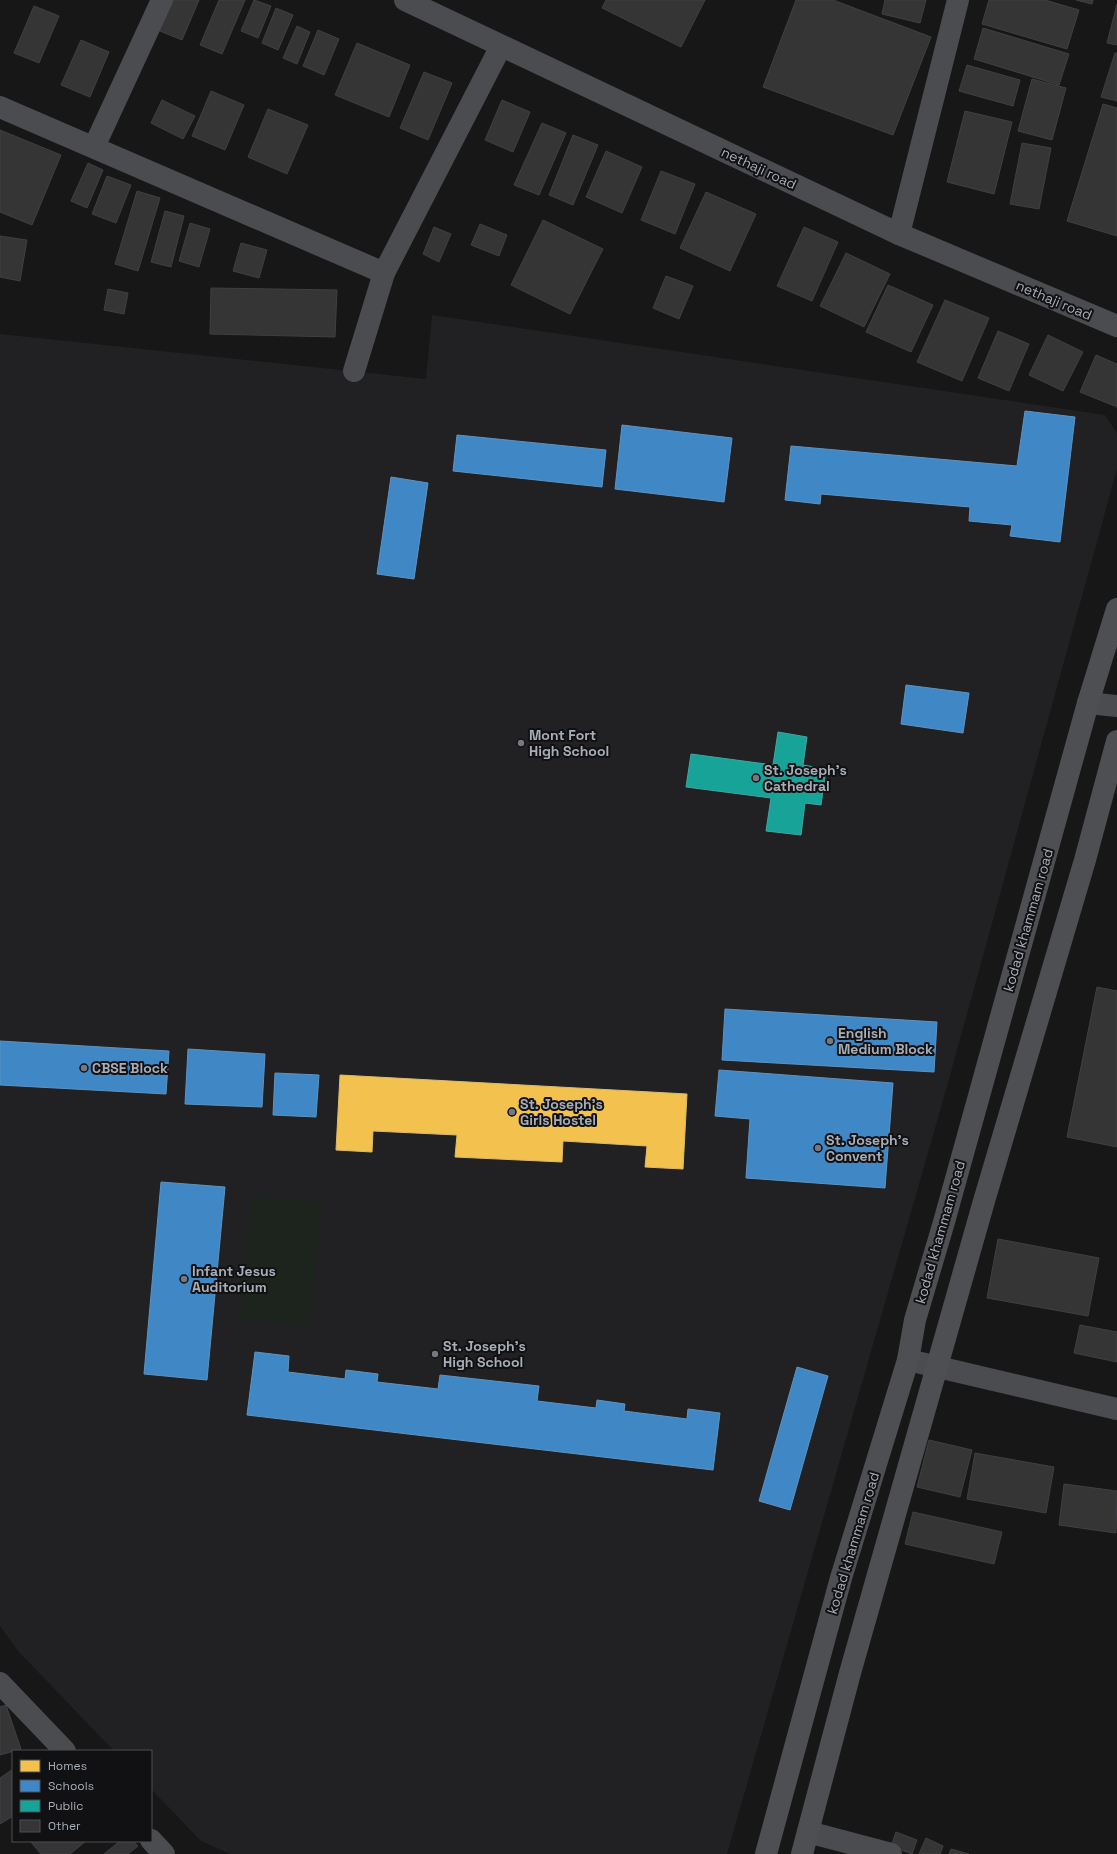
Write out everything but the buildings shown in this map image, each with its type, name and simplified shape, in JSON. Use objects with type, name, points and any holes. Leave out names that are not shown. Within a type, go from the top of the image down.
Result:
[{"type":"main road","name":"kodad khammam road","points":[[766,1854],[841,1578],[908,1360],[915,1320],[946,1214],[1088,702],[1117,609]]},
{"type":"main road","points":[[802,1854],[850,1673],[938,1367],[986,1193],[1083,867],[1117,741]]},
{"type":"street","points":[[94,148],[162,0]]},
{"type":"street","name":"nethaji road","points":[[404,0],[900,234],[1117,326]]},
{"type":"street","points":[[900,234],[958,0]]},
{"type":"street","points":[[354,371],[384,273],[501,46]]},
{"type":"street","points":[[0,107],[384,273]]},
{"type":"street","points":[[1088,702],[1117,706]]},
{"type":"street","points":[[908,1360],[1117,1409]]},
{"type":"street","points":[[0,1684],[64,1750]]},
{"type":"street","points":[[808,1832],[890,1854]]},
{"type":"street","points":[[152,1841],[164,1854]]},
{"type":"shaded area","points":[[432,315],[1105,415],[1117,433],[1117,469],[948,1083],[727,1854],[230,1854],[201,1841],[152,1790],[152,1750],[113,1750],[18,1651],[0,1626],[0,334],[426,379]]},
{"type":"shaded area","points":[[252,1196],[323,1203],[310,1326],[238,1319]]},
{"type":"place","name":"Mont Fort High School","points":[[521,743]]},
{"type":"place","name":"St. Joseph's Cathedral","points":[[756,778]]},
{"type":"place","name":"English Medium Block","points":[[830,1041]]},
{"type":"place","name":"CBSE Block","points":[[84,1068]]},
{"type":"place","name":"St. Joseph's Girls Hostel","points":[[512,1112]]},
{"type":"place","name":"St. Joseph's Convent","points":[[818,1148]]},
{"type":"place","name":"Infant Jesus Auditorium","points":[[184,1279]]},
{"type":"place","name":"St. Joseph's High School","points":[[435,1354]]}]
